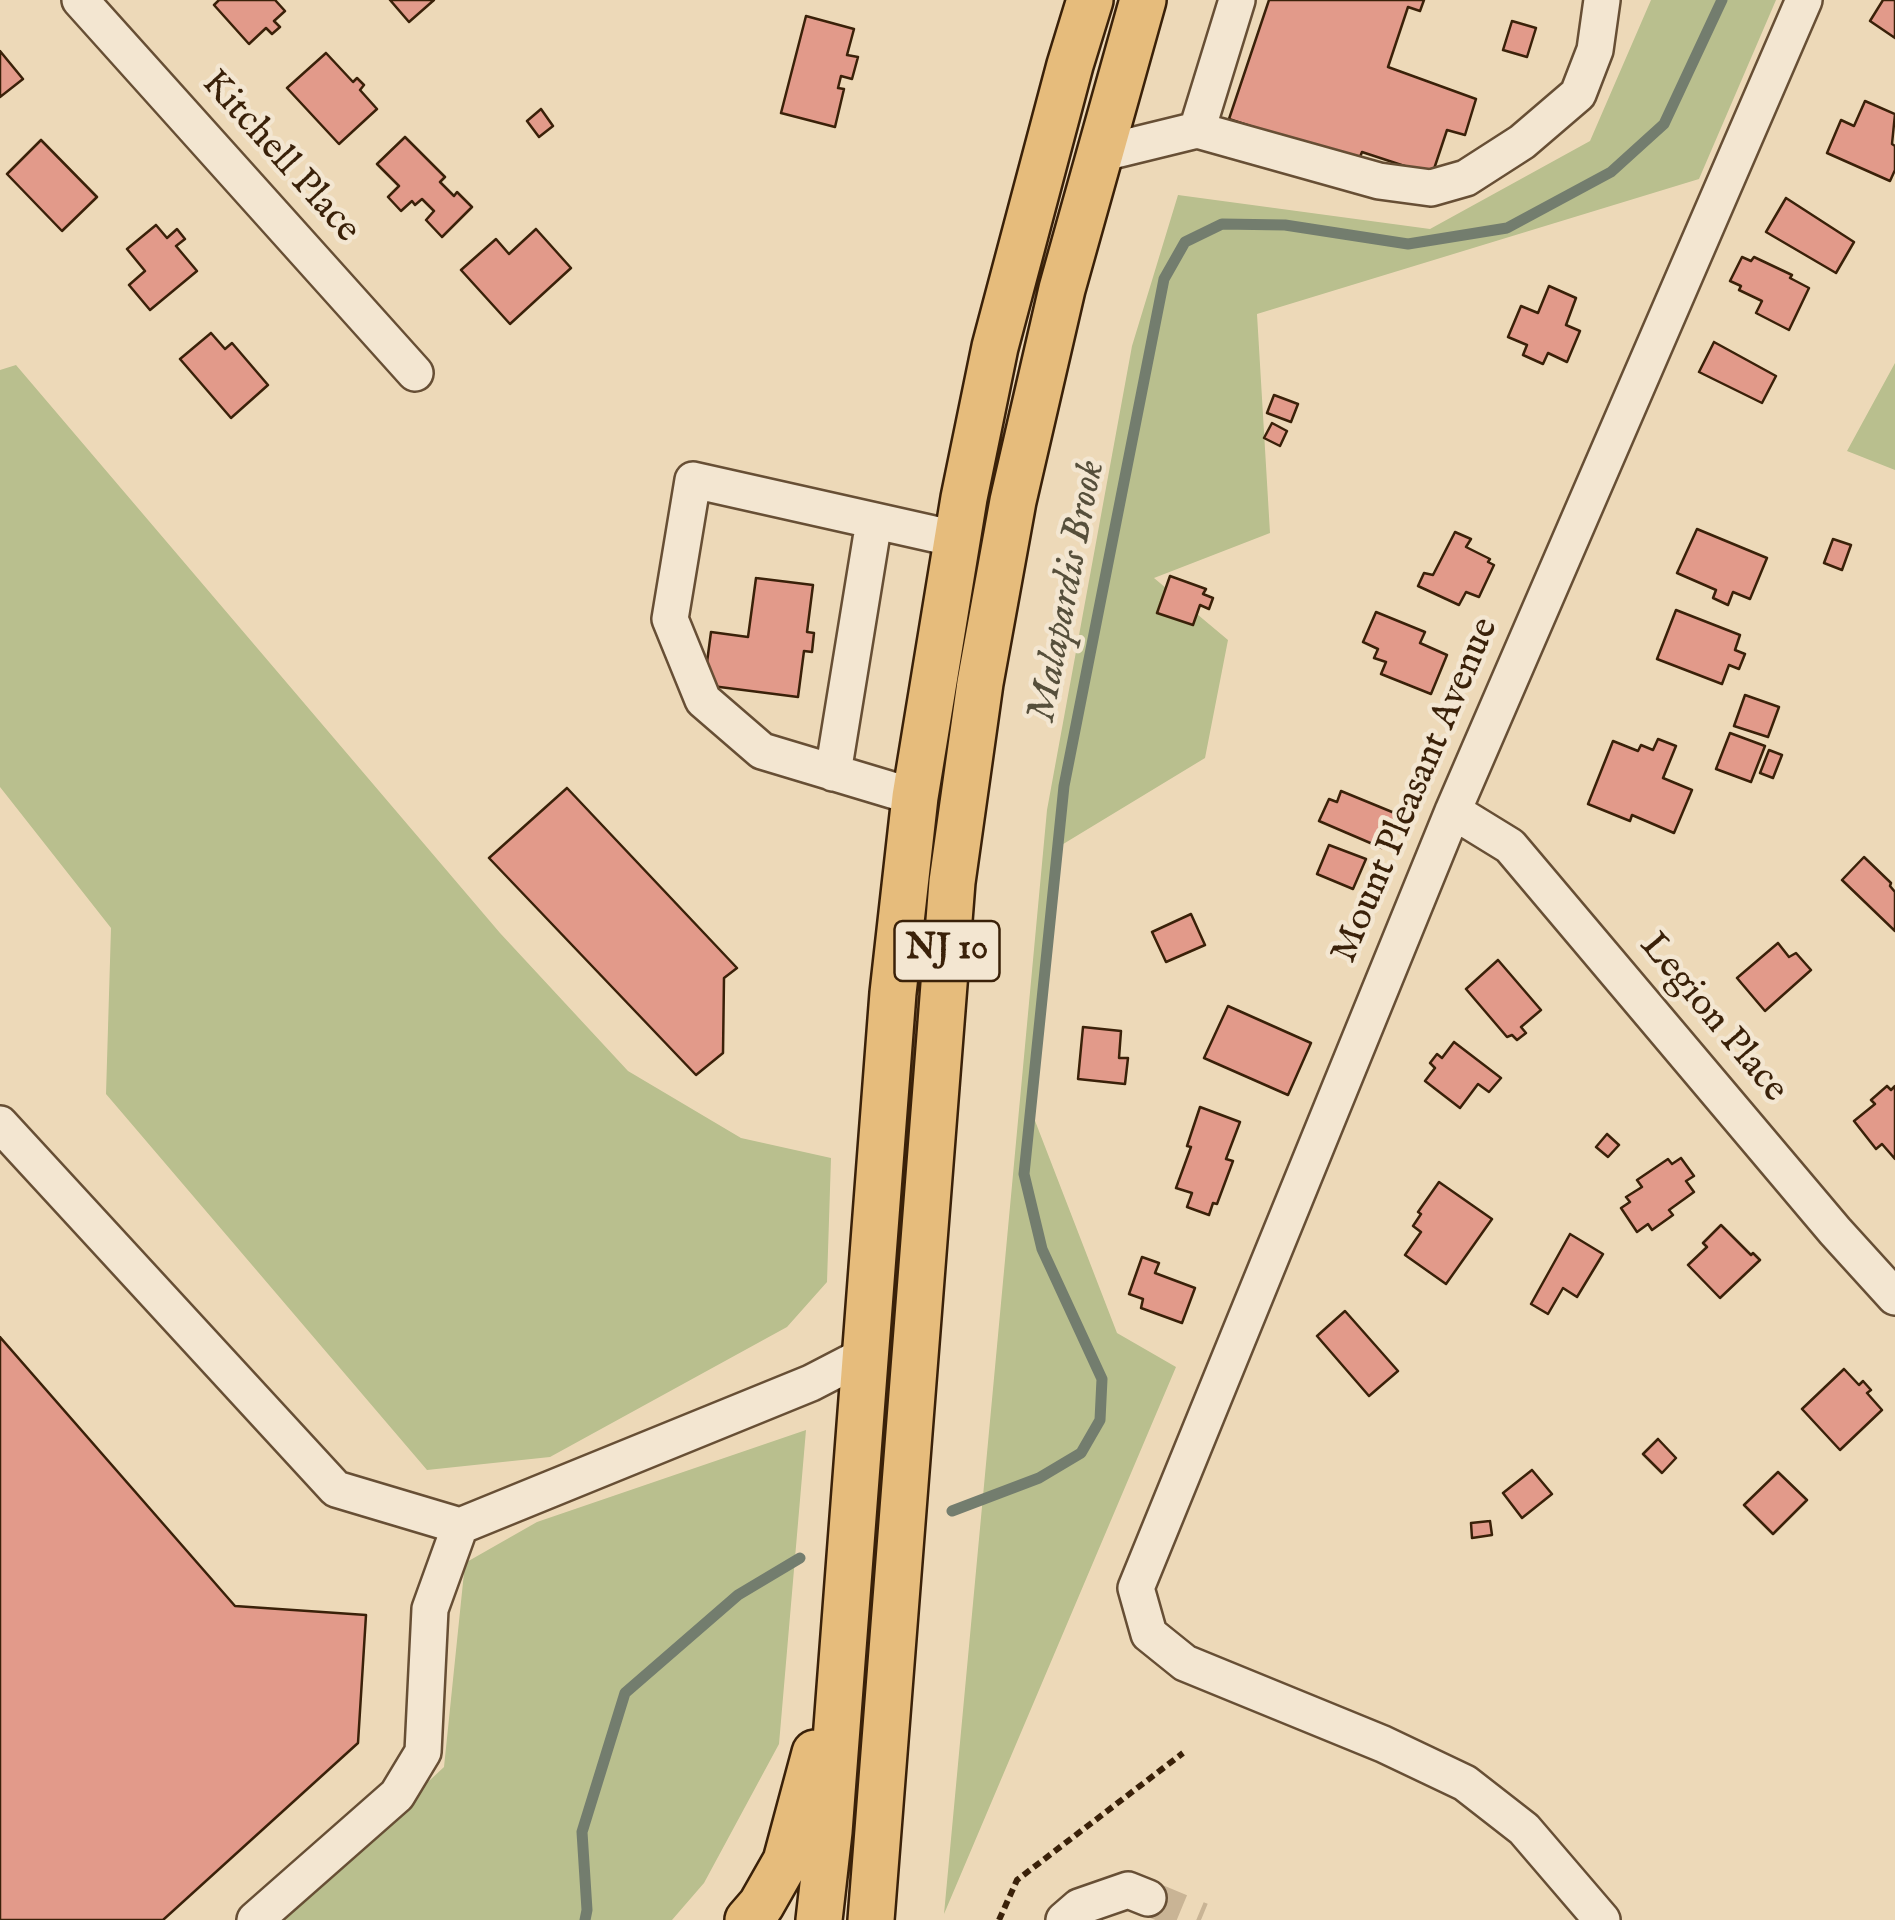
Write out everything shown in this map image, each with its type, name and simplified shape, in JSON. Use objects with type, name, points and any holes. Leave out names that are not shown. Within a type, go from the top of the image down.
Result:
[{"type":"main road","points":[[1068,0],[1070,64]]},
{"type":"main road","name":"NJ 10","points":[[818,1920],[844,1650],[893,993],[915,797],[956,540],[996,346],[1090,0]]},
{"type":"main road","name":"NJ 10","points":[[871,1920],[952,882],[980,682],[1013,501],[1062,289],[1143,0]]},
{"type":"main road","points":[[748,1920],[786,1861],[844,1650]]},
{"type":"street","name":"Kitchell Place","points":[[80,0],[416,373]]},
{"type":"street","points":[[1198,130],[1236,0]]},
{"type":"street","points":[[1099,154],[1198,130],[1379,180],[1430,188],[1466,178],[1522,142],[1578,94],[1595,50],[1602,0]]},
{"type":"street","name":"Mount Pleasant Avenue","points":[[1602,1920],[1524,1828],[1465,1783],[1383,1744],[1186,1663],[1149,1634],[1136,1588],[1453,811],[1804,0]]},
{"type":"street","points":[[915,797],[762,752],[703,700],[670,619],[693,480],[956,540]]},
{"type":"street","points":[[833,773],[874,521]]},
{"type":"street","name":"Legion Place","points":[[1453,811],[1510,846],[1895,1297]]},
{"type":"street","points":[[0,1124],[336,1489],[460,1526],[811,1383],[866,1354]]},
{"type":"street","points":[[255,1920],[397,1795],[423,1752],[430,1609],[460,1526]]},
{"type":"street","points":[[1064,1920],[1078,1906],[1128,1890],[1148,1898]]},
{"type":"path","points":[[999,1920],[1018,1880],[1183,1754]]},
{"type":"green space","points":[[1651,0],[1776,0],[1699,179],[1257,314],[1270,533],[1154,578],[1228,640],[1205,758],[1055,849],[1032,1113],[1117,1333],[1176,1367],[944,1914],[1047,810],[1132,346],[1178,195],[1430,229],[1590,141]]},
{"type":"green space","points":[[1895,363],[1895,470],[1847,451]]},
{"type":"green space","points":[[16,365],[500,933],[628,1071],[741,1138],[831,1158],[827,1282],[787,1327],[550,1457],[427,1470],[106,1094],[111,928],[0,787],[0,370]]},
{"type":"green space","points":[[806,1430],[779,1744],[704,1883],[672,1920],[279,1920],[444,1767],[465,1563],[537,1522]]},
{"type":"building","points":[[219,0],[275,0],[285,11],[274,21],[280,27],[272,34],[266,28],[249,44],[214,5]]},
{"type":"building","points":[[390,0],[434,0],[409,22]]},
{"type":"building","points":[[1269,0],[1424,0],[1420,11],[1408,7],[1388,67],[1476,99],[1465,135],[1447,130],[1432,175],[1362,152],[1358,162],[1229,119]]},
{"type":"building","points":[[1883,0],[1895,0],[1895,38],[1870,21]]},
{"type":"building","points":[[806,16],[854,29],[847,55],[858,57],[852,79],[841,76],[838,88],[844,89],[835,127],[781,113]]},
{"type":"building","points":[[1512,21],[1536,28],[1527,57],[1503,50]]},
{"type":"building","points":[[0,51],[23,79],[0,97]]},
{"type":"building","points":[[326,53],[353,82],[357,78],[364,85],[360,90],[377,109],[339,144],[287,88]]},
{"type":"building","points":[[1865,101],[1895,114],[1895,170],[1890,181],[1827,153],[1841,120],[1854,126]]},
{"type":"building","points":[[541,109],[553,126],[539,137],[527,121]]},
{"type":"building","points":[[405,137],[445,177],[440,182],[472,207],[442,237],[426,220],[434,211],[422,199],[415,205],[412,201],[401,211],[388,197],[399,186],[377,164]]},
{"type":"building","points":[[41,140],[97,197],[62,231],[7,174]]},
{"type":"building","points":[[1786,198],[1854,242],[1836,273],[1766,232]]},
{"type":"building","points":[[156,225],[167,238],[177,229],[185,239],[176,246],[197,271],[150,310],[129,285],[145,271],[127,249]]},
{"type":"building","points":[[536,229],[571,268],[510,324],[461,270],[496,239],[509,254]]},
{"type":"building","points":[[1742,257],[1751,261],[1754,257],[1809,288],[1789,330],[1756,313],[1762,301],[1730,281]]},
{"type":"building","points":[[1549,286],[1576,298],[1566,325],[1580,331],[1567,362],[1548,353],[1543,364],[1523,355],[1527,345],[1508,337],[1521,306],[1538,313]]},
{"type":"building","points":[[211,333],[225,349],[232,343],[268,385],[231,418],[180,359]]},
{"type":"building","points":[[1714,342],[1776,376],[1762,403],[1699,372]]},
{"type":"building","points":[[1274,395],[1298,404],[1291,422],[1267,413]]},
{"type":"building","points":[[1272,423],[1287,431],[1280,446],[1264,438]]},
{"type":"building","points":[[1697,529],[1767,558],[1750,599],[1733,592],[1728,605],[1713,598],[1716,590],[1677,573]]},
{"type":"building","points":[[1455,532],[1471,539],[1466,547],[1494,565],[1479,597],[1466,592],[1459,605],[1418,586],[1424,573],[1433,575]]},
{"type":"building","points":[[1833,539],[1851,545],[1842,570],[1824,563]]},
{"type":"building","points":[[1170,576],[1206,589],[1203,594],[1213,598],[1209,609],[1200,605],[1193,625],[1157,613]]},
{"type":"building","points":[[756,578],[813,585],[807,632],[814,633],[812,652],[804,651],[798,697],[704,685],[711,632],[748,637]]},
{"type":"building","points":[[1676,610],[1740,635],[1735,650],[1745,654],[1739,669],[1729,665],[1722,684],[1657,659]]},
{"type":"building","points":[[1376,612],[1425,632],[1420,643],[1447,655],[1431,694],[1381,674],[1386,662],[1374,658],[1378,649],[1363,642]]},
{"type":"building","points":[[1745,695],[1779,707],[1768,737],[1734,726]]},
{"type":"building","points":[[1730,733],[1765,746],[1751,782],[1716,769]]},
{"type":"building","points":[[1658,739],[1676,746],[1663,778],[1692,790],[1674,833],[1632,815],[1630,821],[1588,804],[1613,741],[1638,751],[1641,745],[1653,750]]},
{"type":"building","points":[[1769,750],[1782,755],[1773,778],[1760,773]]},
{"type":"building","points":[[567,788],[737,968],[724,978],[723,1053],[696,1075],[489,858]]},
{"type":"building","points":[[1341,791],[1397,814],[1382,848],[1319,821],[1329,799],[1337,802]]},
{"type":"building","points":[[1329,845],[1366,859],[1353,889],[1317,874]]},
{"type":"building","points":[[1864,857],[1895,892],[1895,931],[1842,880]]},
{"type":"building","points":[[1191,914],[1205,945],[1166,962],[1152,932]]},
{"type":"building","points":[[1778,943],[1789,957],[1796,953],[1811,970],[1765,1011],[1737,978]]},
{"type":"building","points":[[1498,960],[1541,1010],[1521,1027],[1526,1033],[1517,1040],[1512,1035],[1507,1037],[1466,989]]},
{"type":"building","points":[[1228,1006],[1311,1043],[1288,1095],[1204,1058]]},
{"type":"building","points":[[1083,1027],[1121,1031],[1119,1058],[1128,1058],[1125,1084],[1078,1079]]},
{"type":"building","points":[[1454,1042],[1501,1078],[1489,1092],[1478,1084],[1460,1108],[1425,1081],[1435,1068],[1430,1063],[1437,1054],[1442,1058]]},
{"type":"building","points":[[1887,1086],[1891,1090],[1895,1086],[1895,1159],[1882,1144],[1876,1149],[1854,1121],[1875,1104],[1871,1100]]},
{"type":"building","points":[[1200,1107],[1240,1122],[1226,1159],[1233,1161],[1209,1215],[1187,1207],[1192,1193],[1176,1188]]},
{"type":"building","points":[[1607,1134],[1619,1145],[1608,1157],[1596,1147]]},
{"type":"building","points":[[1681,1158],[1694,1176],[1686,1181],[1694,1192],[1669,1210],[1673,1215],[1652,1230],[1648,1224],[1637,1232],[1621,1208],[1630,1202],[1626,1197],[1642,1187],[1637,1180],[1668,1159],[1672,1164]]},
{"type":"building","points":[[1439,1182],[1492,1219],[1446,1284],[1405,1255],[1421,1232],[1413,1226],[1421,1214],[1418,1212]]},
{"type":"building","points":[[1721,1225],[1760,1260],[1720,1298],[1688,1265],[1707,1247],[1703,1243]]},
{"type":"building","points":[[1570,1234],[1603,1254],[1577,1297],[1563,1288],[1548,1314],[1531,1304]]},
{"type":"building","points":[[1142,1257],[1159,1263],[1155,1273],[1195,1288],[1182,1323],[1141,1308],[1143,1299],[1129,1294]]},
{"type":"building","points":[[1345,1311],[1398,1371],[1369,1396],[1317,1336]]},
{"type":"building","points":[[0,1337],[235,1606],[366,1615],[358,1743],[163,1920],[0,1920]]},
{"type":"building","points":[[1844,1369],[1859,1385],[1863,1381],[1871,1390],[1867,1393],[1882,1410],[1840,1450],[1802,1409]]},
{"type":"building","points":[[1658,1439],[1676,1458],[1662,1473],[1643,1454]]},
{"type":"building","points":[[1532,1470],[1552,1494],[1522,1518],[1503,1493]]},
{"type":"building","points":[[1778,1472],[1807,1500],[1773,1534],[1744,1505]]},
{"type":"building","points":[[1490,1521],[1492,1535],[1472,1538],[1471,1523]]},
{"type":"waterway","name":"Malapardis Brook","points":[[952,1511],[1039,1478],[1081,1453],[1100,1420],[1102,1379],[1042,1249],[1024,1174],[1064,786],[1164,279],[1185,242],[1222,224],[1285,225],[1408,244],[1507,228],[1611,172],[1664,124],[1722,0]]},
{"type":"waterway","name":"Malapardis Brook","points":[[585,1920],[582,1832],[625,1693],[738,1595],[800,1558]]},
{"type":"tunnel","points":[[1148,1898],[1201,1920]]}]
